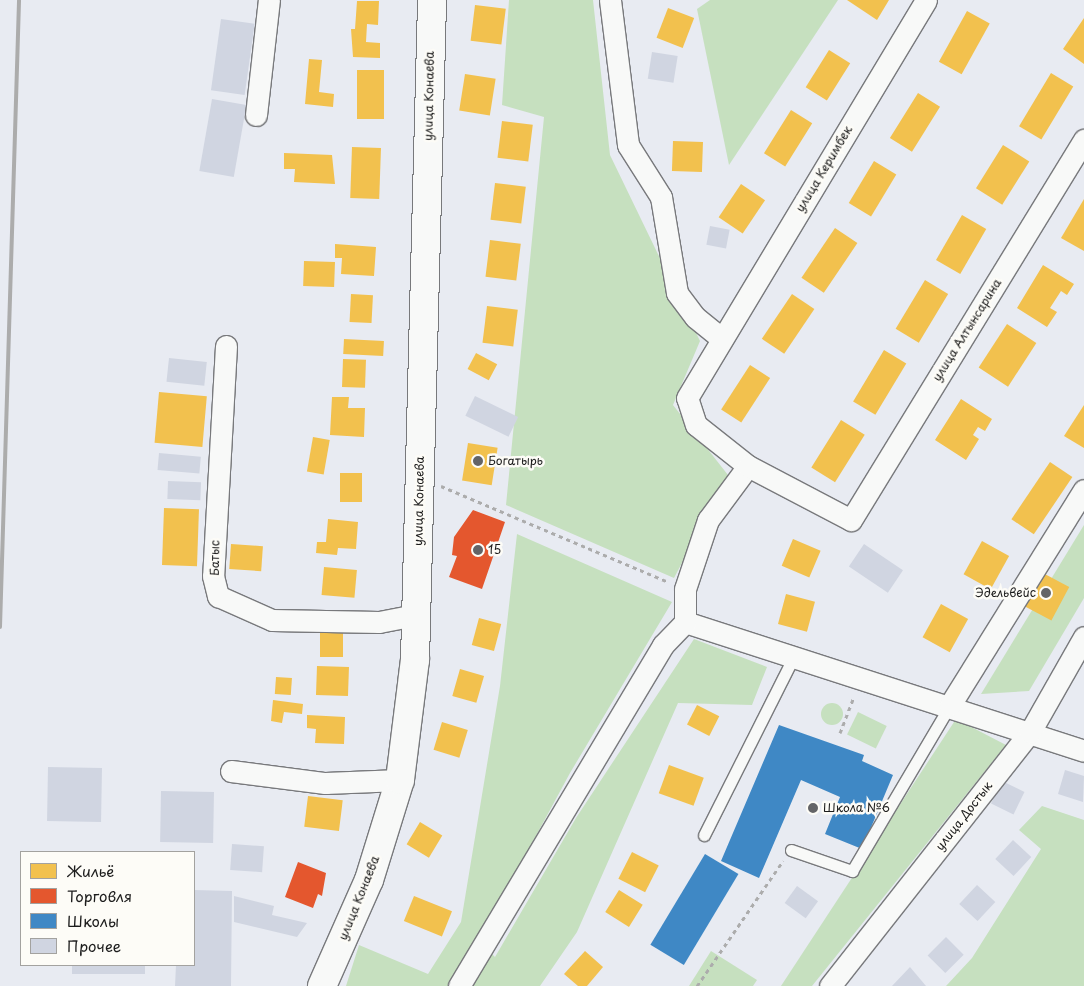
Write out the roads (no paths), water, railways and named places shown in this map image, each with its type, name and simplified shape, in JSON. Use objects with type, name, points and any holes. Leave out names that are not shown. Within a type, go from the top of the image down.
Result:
[{"type":"main road","name":"улица Конаева","points":[[322,986],[369,880],[400,780],[416,615],[432,0]]},
{"type":"street","points":[[256,114],[269,0]]},
{"type":"street","points":[[610,0],[628,145],[661,197],[677,293],[695,318],[721,338]]},
{"type":"street","name":"улица Керимбек","points":[[851,520],[748,466],[696,425],[687,398],[721,338],[926,0]]},
{"type":"street","name":"улица Алтынсарина","points":[[851,520],[1084,140]]},
{"type":"street","name":"Батыс","points":[[226,346],[213,576],[218,596],[272,620],[379,622],[416,615]]},
{"type":"street","points":[[460,986],[663,645],[685,622],[685,589],[708,520],[748,466]]},
{"type":"street","points":[[950,705],[1084,490]]},
{"type":"street","points":[[685,622],[950,705],[1084,750]]},
{"type":"street","name":"улица Достык","points":[[830,986],[1030,732],[1084,636]]},
{"type":"street","points":[[231,771],[325,783],[400,780]]},
{"type":"lane","points":[[704,835],[794,656]]},
{"type":"lane","points":[[791,850],[852,871],[950,705]]},
{"type":"railway","points":[[0,627],[19,0]]},
{"type":"place","name":"Богатырь","points":[[478,461]]},
{"type":"place","name":"15","points":[[478,550]]},
{"type":"place","name":"Эдельвейс","points":[[1046,593]]},
{"type":"place","name":"Школа №6","points":[[813,808]]}]
